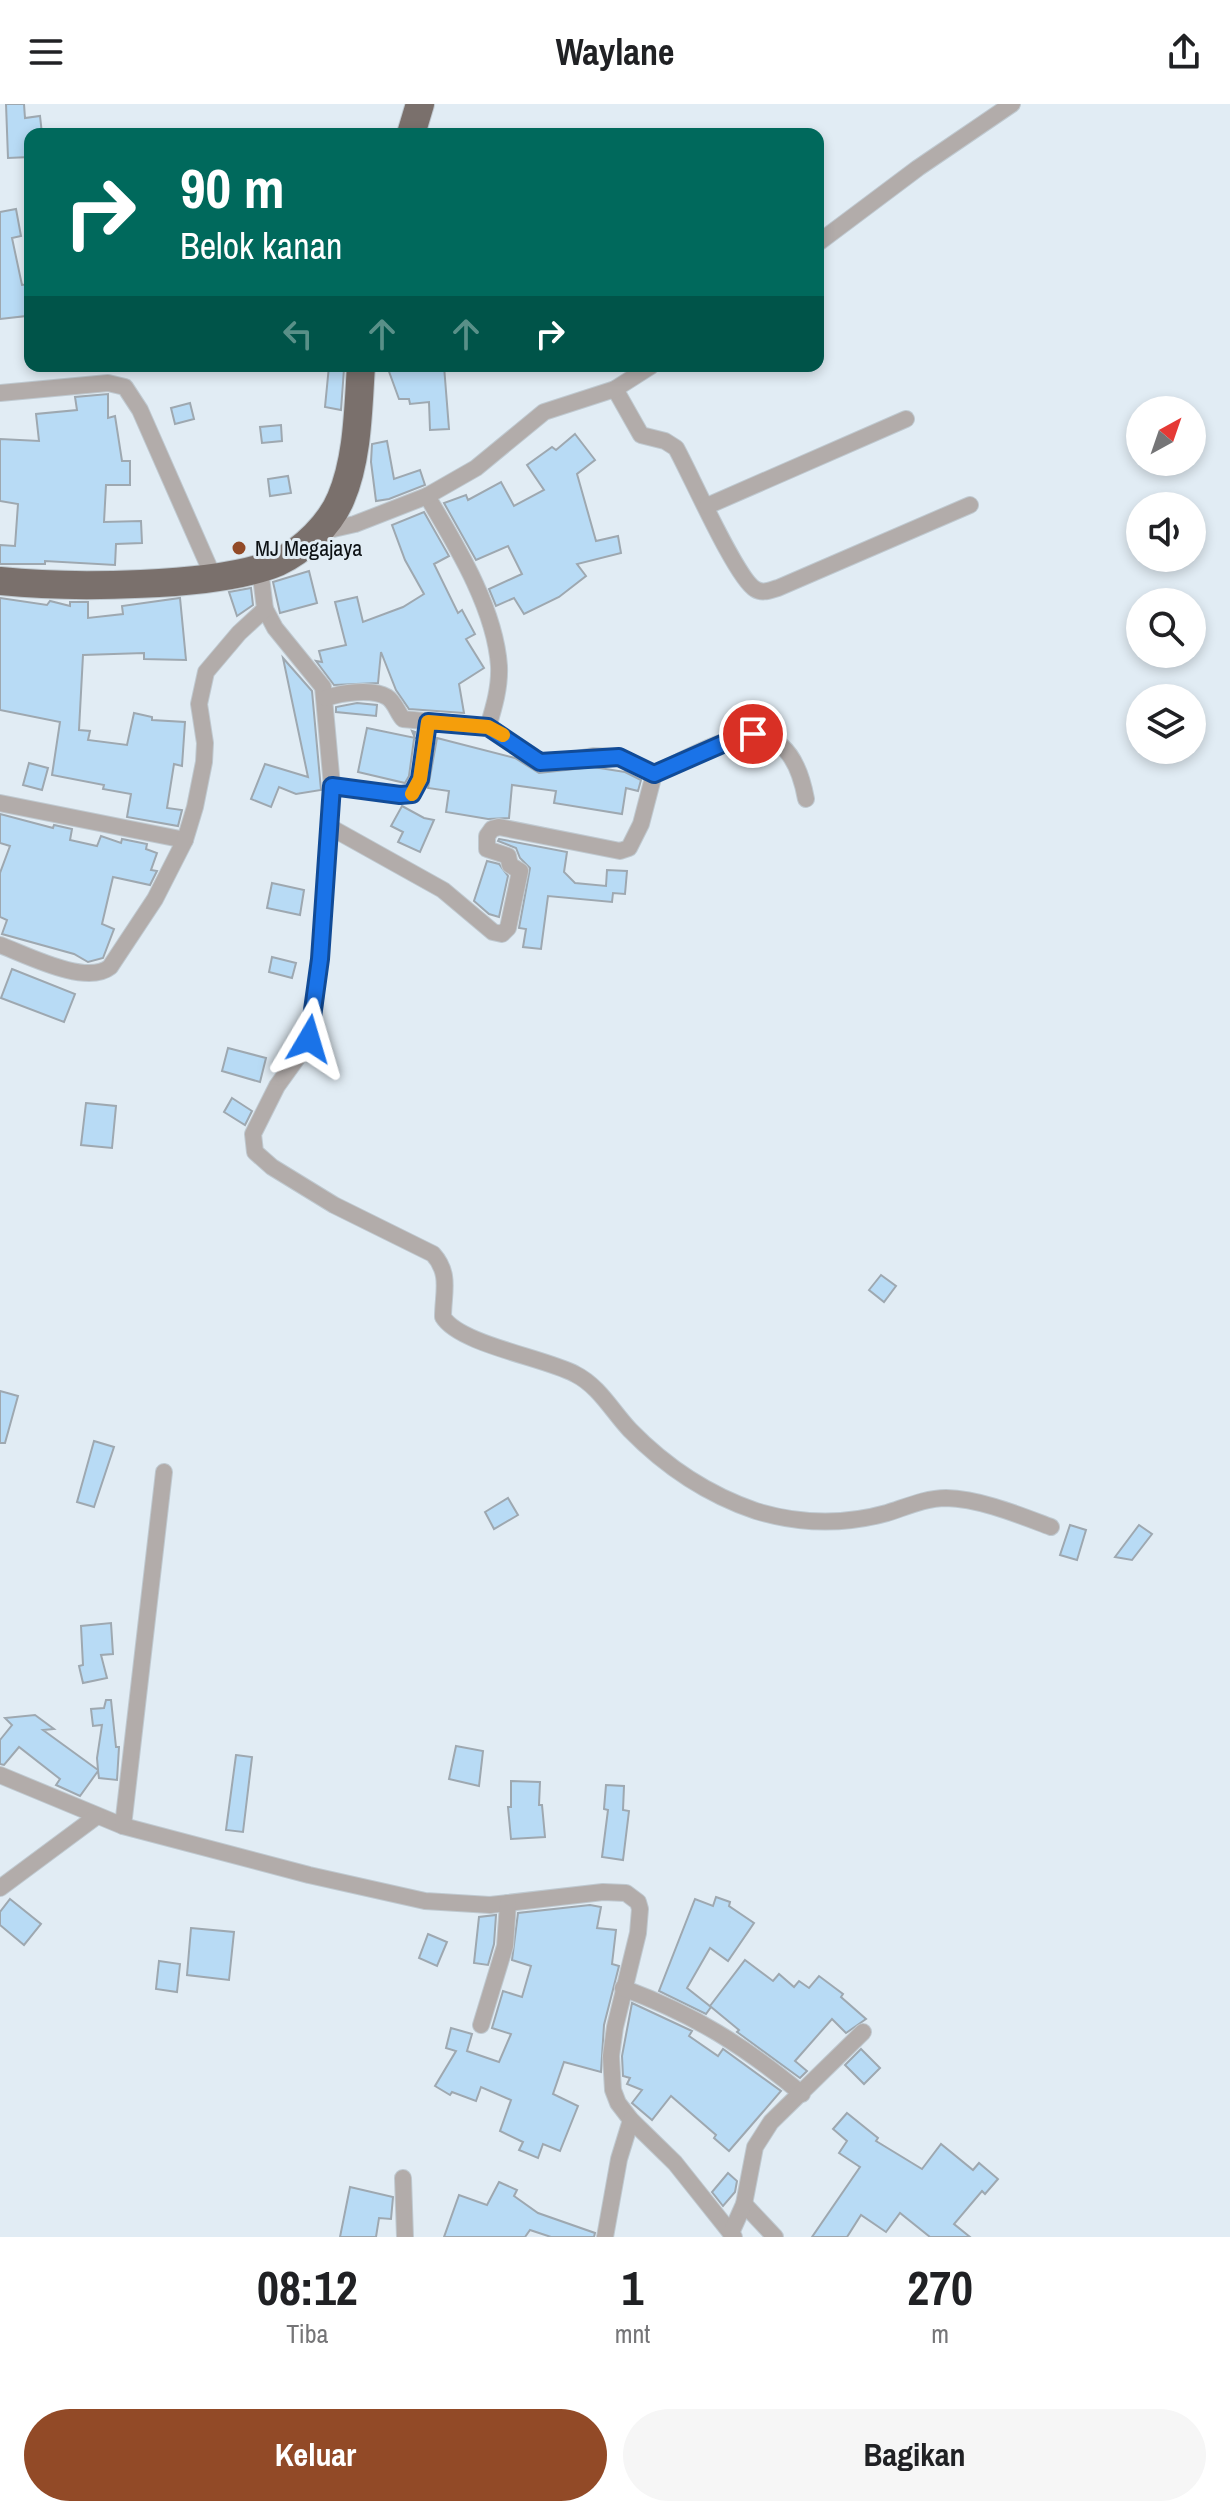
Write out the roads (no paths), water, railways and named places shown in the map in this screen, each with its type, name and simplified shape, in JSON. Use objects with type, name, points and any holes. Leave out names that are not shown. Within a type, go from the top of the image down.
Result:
[{"type":"highway","points":[[413,128],[420,104]]},
{"type":"highway","points":[[0,581],[134,583],[260,569],[281,561],[315,534],[331,516],[347,481],[360,372]]},
{"type":"street","points":[[824,238],[918,168],[1012,104]]},
{"type":"street","points":[[315,534],[355,524],[427,496],[476,468],[544,412],[615,389],[642,372]]},
{"type":"street","points":[[0,393],[108,383],[125,387],[132,393],[213,576]]},
{"type":"street","points":[[615,389],[641,435],[665,441],[676,448],[747,582],[756,590],[766,592],[970,505]]},
{"type":"street","points":[[707,506],[906,419]]},
{"type":"street","points":[[427,496],[462,557],[496,644],[498,685],[488,727]]},
{"type":"street","points":[[260,569],[265,609],[275,628],[315,675],[326,698],[332,786],[311,1032],[305,1047],[277,1086],[253,1134],[255,1152],[356,1217],[433,1254],[442,1264],[447,1279],[443,1317],[448,1325],[485,1343],[578,1375],[597,1390],[628,1428],[679,1475],[730,1501],[758,1511],[824,1523],[850,1521],[945,1498],[998,1510],[1051,1527]]},
{"type":"street","points":[[0,945],[60,967],[102,974],[110,967],[155,899],[185,840],[204,762],[205,743],[199,704],[201,686],[216,657],[265,609]]},
{"type":"street","points":[[326,698],[351,694],[381,695],[388,698],[403,719],[488,727],[540,762],[619,757],[654,774],[736,738],[753,734],[766,736],[786,748],[796,760],[806,799]]},
{"type":"street","points":[[332,786],[412,794],[420,779],[428,722]]},
{"type":"street","points":[[330,827],[443,890],[493,932],[502,934],[508,928],[520,871],[510,865],[508,856],[487,849],[489,832],[499,827],[620,851],[629,848],[641,824],[654,774]]},
{"type":"street","points":[[0,803],[185,840]]},
{"type":"street","points":[[123,1826],[164,1472]]},
{"type":"street","points":[[0,1775],[123,1826],[377,1892],[425,1901],[508,1903],[619,1891],[633,1897],[640,1909],[638,1933],[615,2027],[611,2077],[618,2103],[675,2163],[733,2235]]},
{"type":"street","points":[[0,1888],[97,1816]]},
{"type":"street","points":[[481,2025],[505,1946],[508,1903]]},
{"type":"street","points":[[623,1988],[662,2003],[720,2032],[802,2094]]},
{"type":"street","points":[[733,2235],[760,2137],[863,2032]]},
{"type":"street","points":[[605,2237],[619,2159],[631,2120]]},
{"type":"street","points":[[403,2178],[405,2237]]},
{"type":"street","points":[[744,2204],[775,2237]]},
{"type":"place","name":"MJ Megajaya","points":[[239,548]]}]
